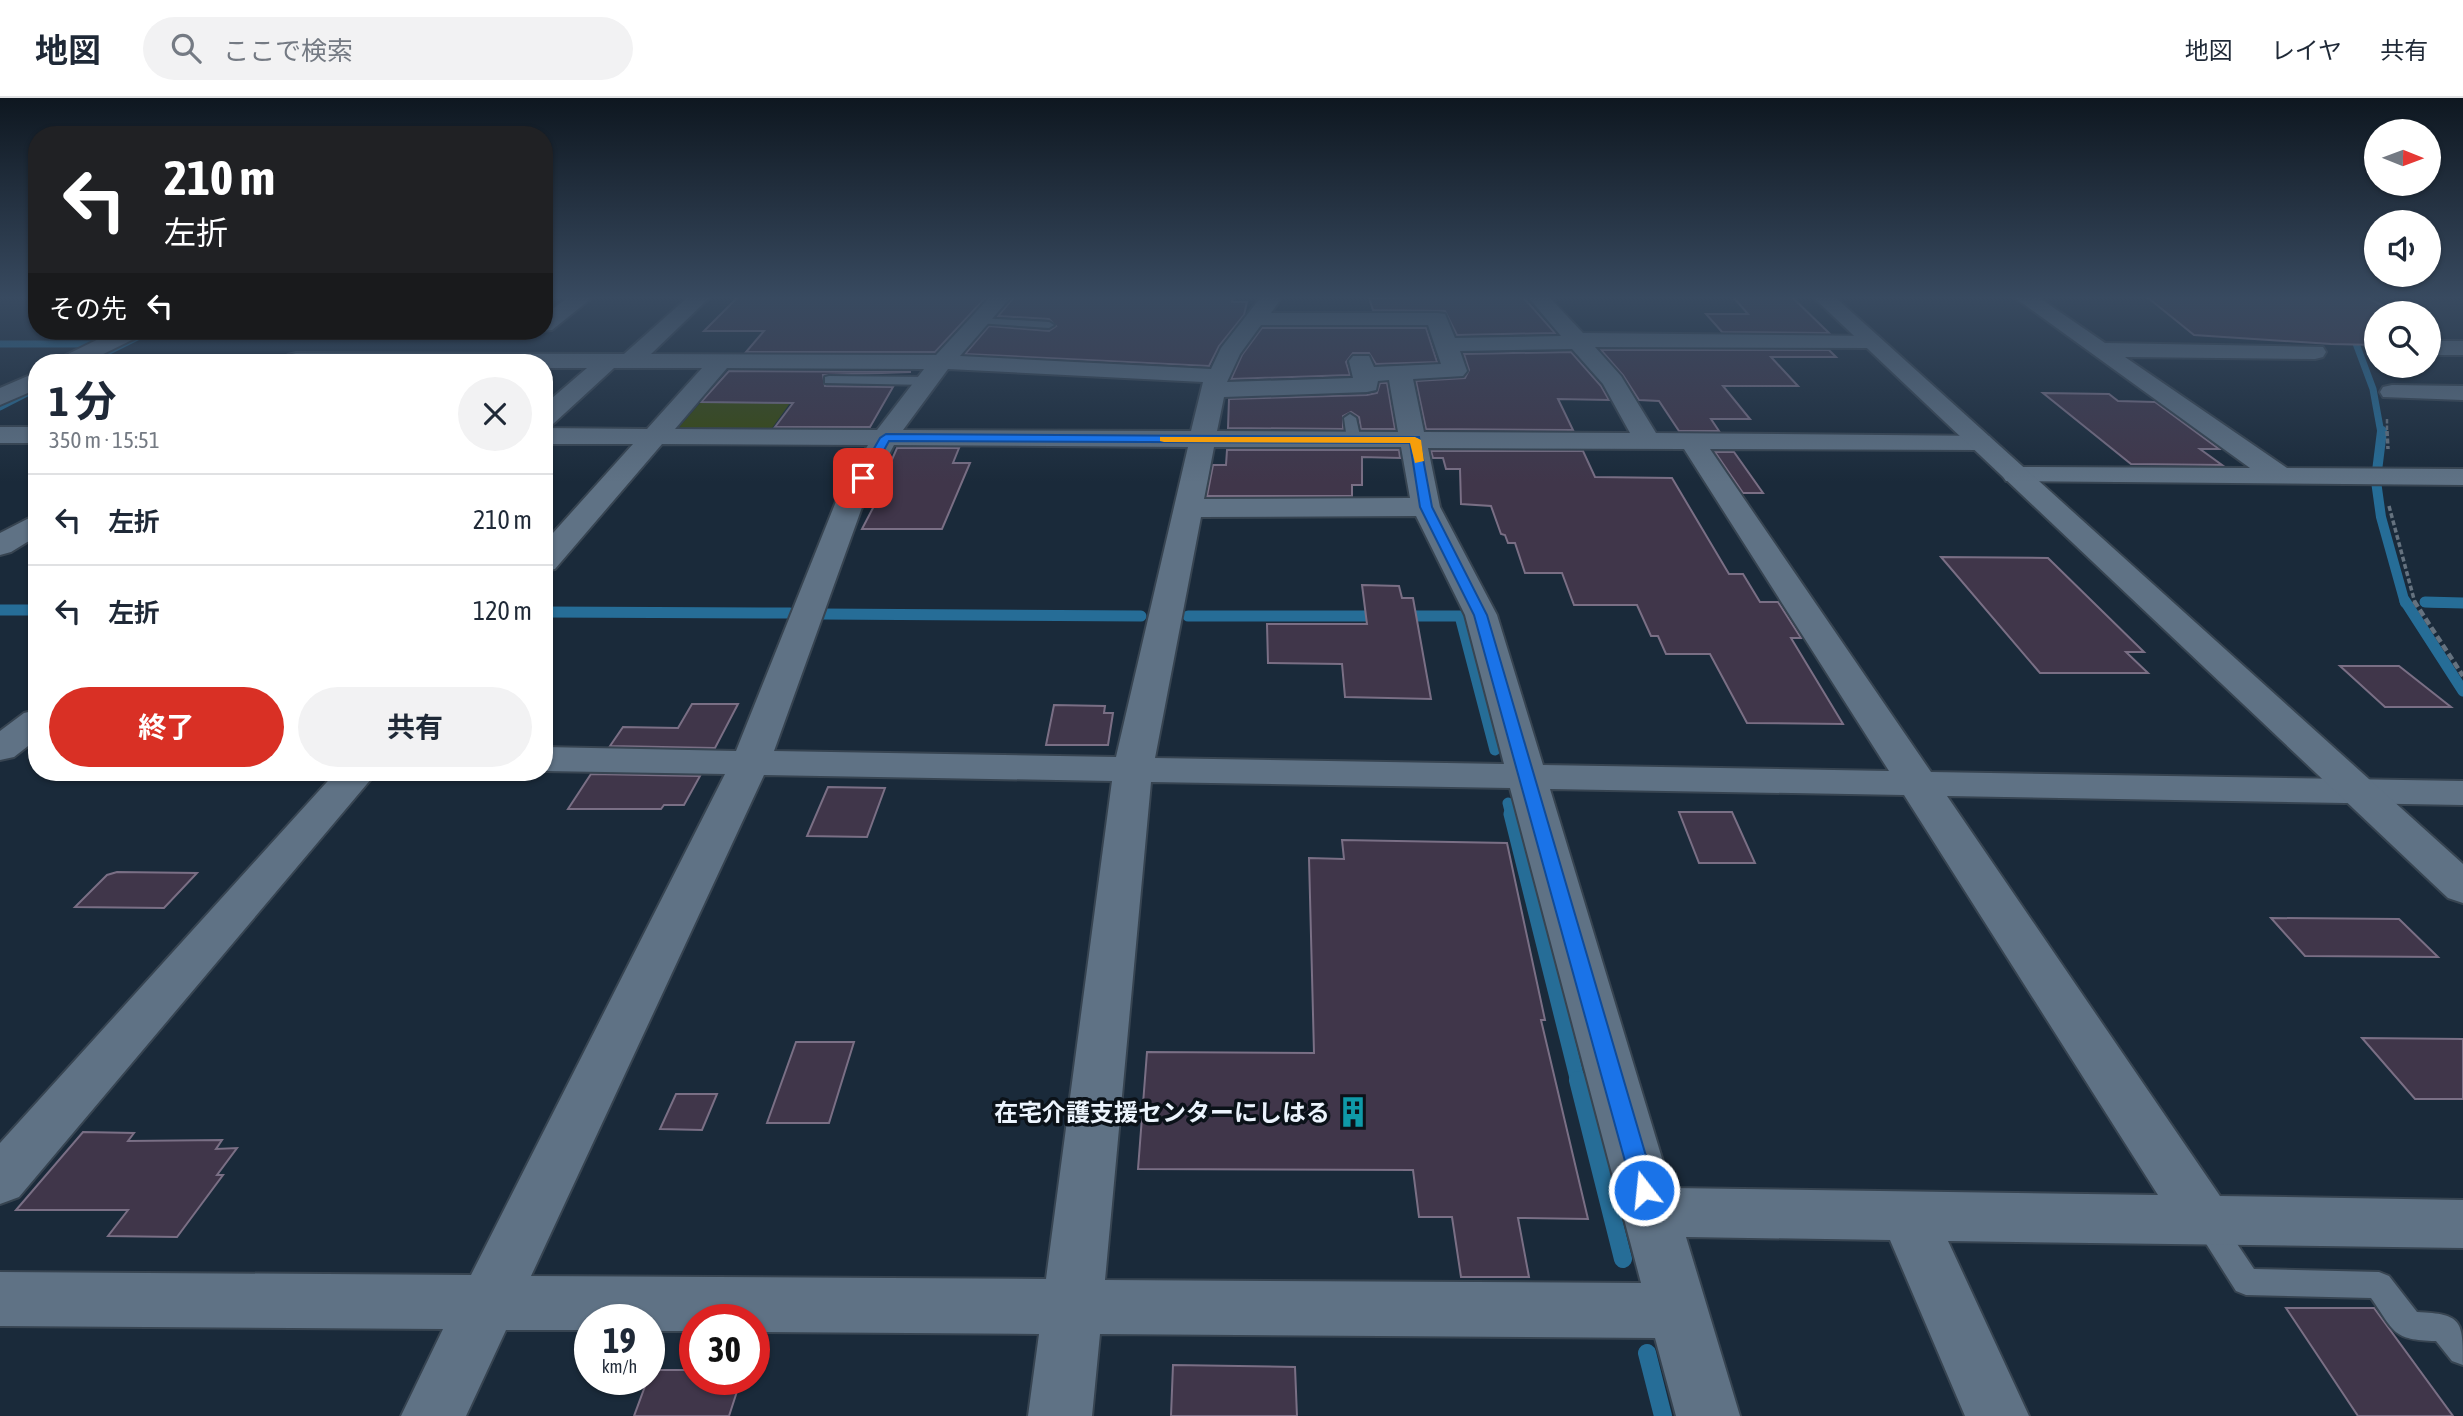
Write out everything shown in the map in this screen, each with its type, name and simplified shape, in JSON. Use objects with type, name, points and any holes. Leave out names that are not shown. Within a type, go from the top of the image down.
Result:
[{"type":"street","points":[[553,412],[622,359]]},
{"type":"street","points":[[433,1416],[750,763],[851,499],[886,438],[946,359]]},
{"type":"street","points":[[1060,1416],[1133,769],[1214,383],[1227,359]]},
{"type":"street","points":[[553,361],[720,362],[1214,383],[1367,386],[1361,359]]},
{"type":"street","points":[[1365,374],[1455,371],[1451,359]]},
{"type":"street","points":[[1594,359],[1614,381],[1648,441]]},
{"type":"street","points":[[1889,359],[2463,888]]},
{"type":"street","points":[[2111,359],[2280,476]]},
{"type":"street","points":[[553,552],[720,362]]},
{"type":"street","points":[[1400,373],[1426,507],[1480,615],[1708,1416]]},
{"type":"street","points":[[0,398],[28,384]]},
{"type":"street","points":[[2392,392],[2463,393]]},
{"type":"street","points":[[553,436],[1203,439],[1352,429],[1415,440],[1980,442]]},
{"type":"street","points":[[0,435],[28,435]]},
{"type":"street","points":[[1692,441],[2205,1220]]},
{"type":"street","points":[[2016,475],[2463,477]]},
{"type":"street","points":[[1188,508],[1426,507]]},
{"type":"street","points":[[0,545],[28,528]]},
{"type":"street","points":[[0,750],[28,727]]},
{"type":"street","points":[[0,750],[28,751]]},
{"type":"street","points":[[553,759],[2463,793]]},
{"type":"street","points":[[0,1181],[349,781]]},
{"type":"street","points":[[1651,1212],[2463,1224]]},
{"type":"street","points":[[1908,1216],[1997,1416]]},
{"type":"street","points":[[0,1299],[1678,1311]]},
{"type":"lane","points":[[829,380],[935,371]]},
{"type":"lane","points":[[2205,1220],[2246,1282],[2379,1285],[2409,1326],[2444,1327],[2463,1352]]},
{"type":"path","points":[[2392,392],[2381,392],[2389,430],[2386,476],[2389,513],[2412,598],[2463,676]]},
{"type":"green space","points":[[700,403],[790,403],[770,431],[685,431],[679,427]]},
{"type":"building","points":[[1057,359],[1213,359],[1209,366]]},
{"type":"building","points":[[1240,359],[1349,359],[1346,362],[1350,375],[1231,379]]},
{"type":"building","points":[[1373,359],[1436,359],[1437,362],[1376,364]]},
{"type":"building","points":[[1465,359],[1577,359],[1601,386],[1609,400],[1558,399],[1573,430],[1426,429],[1416,381],[1465,378],[1469,370]]},
{"type":"building","points":[[1608,359],[1772,359],[1798,386],[1723,386],[1750,419],[1711,419],[1719,431],[1679,431],[1659,401],[1639,400]]},
{"type":"building","points":[[729,371],[911,372],[823,375],[825,386],[893,387],[870,427],[775,427],[793,403],[701,402]]},
{"type":"building","points":[[1380,383],[1387,383],[1395,429],[1361,429],[1359,417],[1351,412],[1343,416],[1343,429],[1228,428],[1229,399],[1367,395],[1377,393]]},
{"type":"building","points":[[2043,393],[2109,394],[2118,401],[2155,402],[2219,449],[2200,449],[2222,465],[2131,464]]},
{"type":"building","points":[[897,448],[959,448],[953,463],[970,463],[942,529],[862,529],[888,479],[884,478]]},
{"type":"building","points":[[1227,450],[1399,450],[1400,458],[1362,457],[1362,485],[1352,485],[1352,496],[1207,496],[1213,465],[1226,465]]},
{"type":"building","points":[[1431,451],[1583,451],[1595,477],[1672,478],[1729,574],[1743,574],[1760,602],[1778,602],[1801,638],[1791,638],[1843,724],[1747,723],[1710,654],[1666,654],[1658,636],[1651,636],[1637,605],[1574,605],[1562,573],[1525,573],[1515,543],[1508,543],[1505,535],[1501,534],[1491,506],[1461,504],[1460,469],[1446,469],[1443,458],[1433,458]]},
{"type":"building","points":[[1715,452],[1734,452],[1763,493],[1743,493]]},
{"type":"building","points":[[1941,557],[2048,558],[2144,652],[2126,652],[2148,673],[2040,673]]},
{"type":"building","points":[[1362,585],[1399,586],[1402,598],[1413,598],[1431,699],[1345,697],[1342,664],[1268,663],[1267,624],[1367,624]]},
{"type":"building","points":[[2340,666],[2399,666],[2451,707],[2385,707]]},
{"type":"building","points":[[692,704],[738,704],[715,748],[610,746],[623,727],[678,728]]},
{"type":"building","points":[[1054,705],[1105,706],[1104,713],[1113,713],[1108,745],[1046,745]]},
{"type":"building","points":[[591,774],[700,776],[684,805],[664,805],[661,809],[568,809]]},
{"type":"building","points":[[828,787],[885,788],[867,837],[807,836]]},
{"type":"building","points":[[1679,812],[1732,812],[1755,863],[1699,863]]},
{"type":"building","points":[[1342,840],[1507,843],[1545,1020],[1541,1020],[1588,1219],[1518,1218],[1529,1277],[1461,1277],[1452,1217],[1419,1217],[1413,1170],[1138,1169],[1147,1052],[1314,1053],[1309,858],[1344,859]]},
{"type":"building","points":[[117,872],[197,873],[164,908],[75,907],[107,875]]},
{"type":"building","points":[[2271,918],[2399,919],[2438,957],[2305,956]]},
{"type":"building","points":[[2362,1038],[2463,1039],[2463,1099],[2415,1099]]},
{"type":"building","points":[[796,1042],[854,1042],[829,1123],[767,1123]]},
{"type":"building","points":[[676,1094],[717,1094],[702,1130],[660,1129]]},
{"type":"building","points":[[83,1132],[134,1133],[128,1141],[222,1140],[216,1149],[237,1148],[217,1175],[223,1175],[177,1237],[108,1236],[128,1210],[16,1210]]},
{"type":"building","points":[[2286,1308],[2374,1308],[2453,1416],[2358,1416]]},
{"type":"building","points":[[1173,1365],[1295,1367],[1297,1416],[1171,1416]]},
{"type":"building","points":[[665,1370],[679,1370],[679,1395],[736,1395],[729,1416],[634,1416],[642,1395],[665,1395]]},
{"type":"waterway","points":[[2362,359],[2373,389],[2381,433]]},
{"type":"waterway","points":[[0,407],[28,393]]},
{"type":"waterway","points":[[2377,471],[2382,431]]},
{"type":"waterway","points":[[2376,481],[2381,517],[2405,603]]},
{"type":"waterway","points":[[2405,601],[2463,691]]},
{"type":"waterway","points":[[2448,603],[2425,602],[2463,603]]},
{"type":"waterway","points":[[0,610],[28,610]]},
{"type":"waterway","points":[[553,612],[790,613]]},
{"type":"waterway","points":[[821,614],[1141,616]]},
{"type":"waterway","points":[[1188,616],[1381,616]]},
{"type":"waterway","points":[[1400,616],[1460,616],[1495,750]]},
{"type":"waterway","points":[[1508,803],[1511,815]]},
{"type":"waterway","points":[[1511,814],[1578,1082]]},
{"type":"waterway","points":[[1578,1080],[1623,1259]]},
{"type":"waterway","points":[[1647,1353],[1663,1416]]},
{"type":"slow traffic","points":[[1164,439],[1415,440],[1419,461]]},
{"type":"place","name":"在宅介護支援センターにしはる","points":[[1353,1112]]},
{"type":"route","points":[[863,478],[886,438],[1415,440],[1426,507],[1480,615],[1644,1190]]}]
